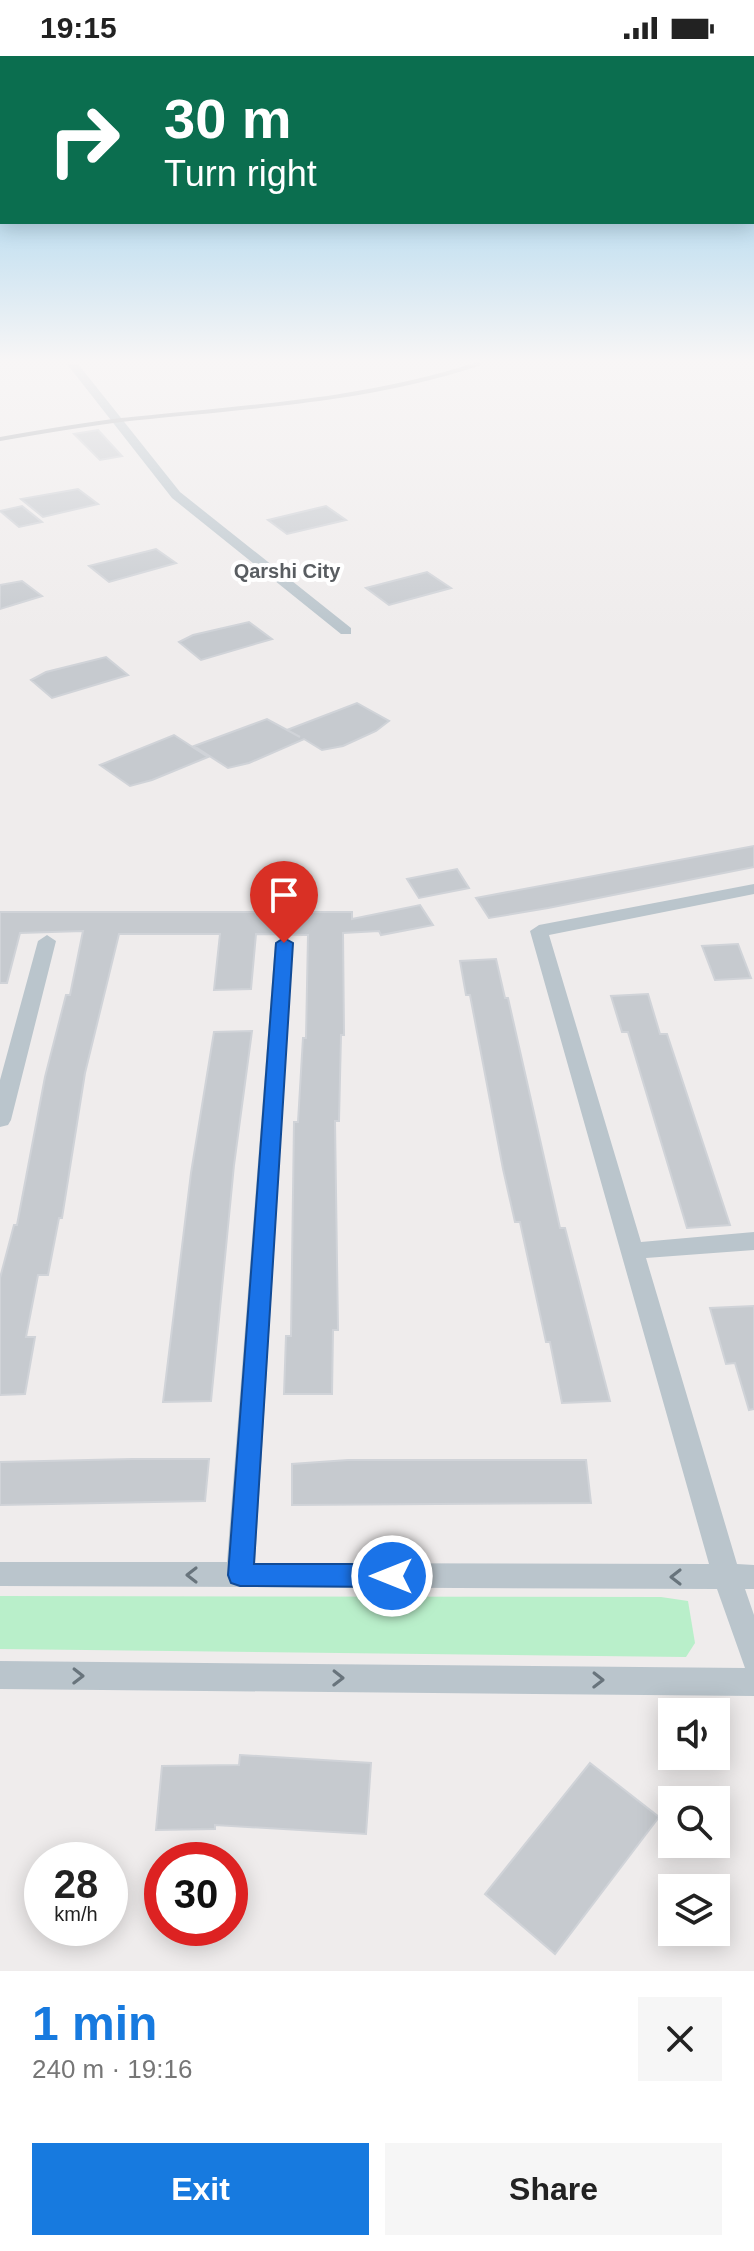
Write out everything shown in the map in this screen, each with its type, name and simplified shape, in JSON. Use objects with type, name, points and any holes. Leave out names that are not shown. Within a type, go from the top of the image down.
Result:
[{"type":"street","points":[[143,453],[176,495],[346,631]]},
{"type":"street","points":[[754,889],[539,931],[632,1251],[740,1577],[754,1658]]},
{"type":"street","points":[[0,1120],[47,941]]},
{"type":"street","points":[[240,1575],[284,943]]},
{"type":"street","points":[[632,1251],[754,1241]]},
{"type":"street","points":[[0,1574],[740,1577]]},
{"type":"street","points":[[0,1675],[754,1682]]},
{"type":"green space","points":[[0,1596],[661,1597],[688,1601],[695,1643],[686,1657],[0,1649]]},
{"type":"building","points":[[93,453],[122,456],[100,460]]},
{"type":"building","points":[[78,489],[98,504],[43,517],[21,499]]},
{"type":"building","points":[[22,506],[42,522],[19,527],[0,511]]},
{"type":"building","points":[[326,506],[346,520],[287,534],[268,520]]},
{"type":"building","points":[[156,549],[176,563],[109,582],[89,566]]},
{"type":"building","points":[[427,572],[451,588],[389,605],[366,588]]},
{"type":"building","points":[[22,581],[42,596],[0,609],[0,585]]},
{"type":"building","points":[[249,622],[272,639],[201,660],[179,642],[193,635]]},
{"type":"building","points":[[106,657],[128,675],[52,698],[31,680],[46,672]]},
{"type":"building","points":[[357,703],[389,721],[376,731],[343,746],[322,750],[304,739],[249,763],[228,768],[194,746],[267,719],[287,730]]},
{"type":"building","points":[[174,735],[208,757],[130,786],[100,765]]},
{"type":"building","points":[[754,846],[754,867],[548,908],[489,918],[476,898]]},
{"type":"building","points":[[457,869],[469,888],[419,898],[407,879]]},
{"type":"building","points":[[420,905],[433,925],[381,935],[379,931],[343,933],[344,1035],[341,1035],[339,1121],[335,1121],[338,1330],[333,1330],[332,1394],[284,1394],[286,1336],[291,1336],[294,1122],[298,1122],[303,1038],[306,1038],[308,935],[256,934],[251,989],[214,990],[220,934],[119,934],[85,1073],[62,1218],[59,1218],[48,1275],[38,1275],[26,1337],[35,1337],[25,1394],[0,1395],[0,1278],[14,1225],[17,1225],[45,1077],[66,995],[70,995],[83,931],[20,933],[7,983],[0,983],[0,912],[352,912],[352,919]]},
{"type":"building","points":[[738,944],[751,978],[715,980],[702,946]]},
{"type":"building","points":[[496,959],[505,998],[508,998],[560,1228],[565,1228],[610,1401],[562,1403],[520,1222],[515,1222],[470,995],[466,995],[460,961]]},
{"type":"building","points":[[648,994],[660,1034],[667,1034],[730,1225],[687,1228],[628,1032],[622,1032],[611,996]]},
{"type":"building","points":[[252,1031],[234,1165],[211,1401],[163,1402],[191,1173],[214,1032]]},
{"type":"building","points":[[754,1306],[754,1409],[749,1410],[735,1363],[726,1364],[710,1308]]},
{"type":"building","points":[[209,1459],[205,1501],[0,1505],[0,1462]]},
{"type":"building","points":[[348,1460],[586,1460],[591,1503],[292,1505],[292,1464]]},
{"type":"building","points":[[240,1755],[371,1763],[366,1834],[215,1825],[215,1829],[156,1830],[162,1766],[239,1765]]},
{"type":"building","points":[[590,1763],[658,1816],[555,1954],[485,1894]]},
{"type":"district","name":"Qarshi City","points":[[287,571]]},
{"type":"route","points":[[284,943],[240,1575],[392,1576]]}]
